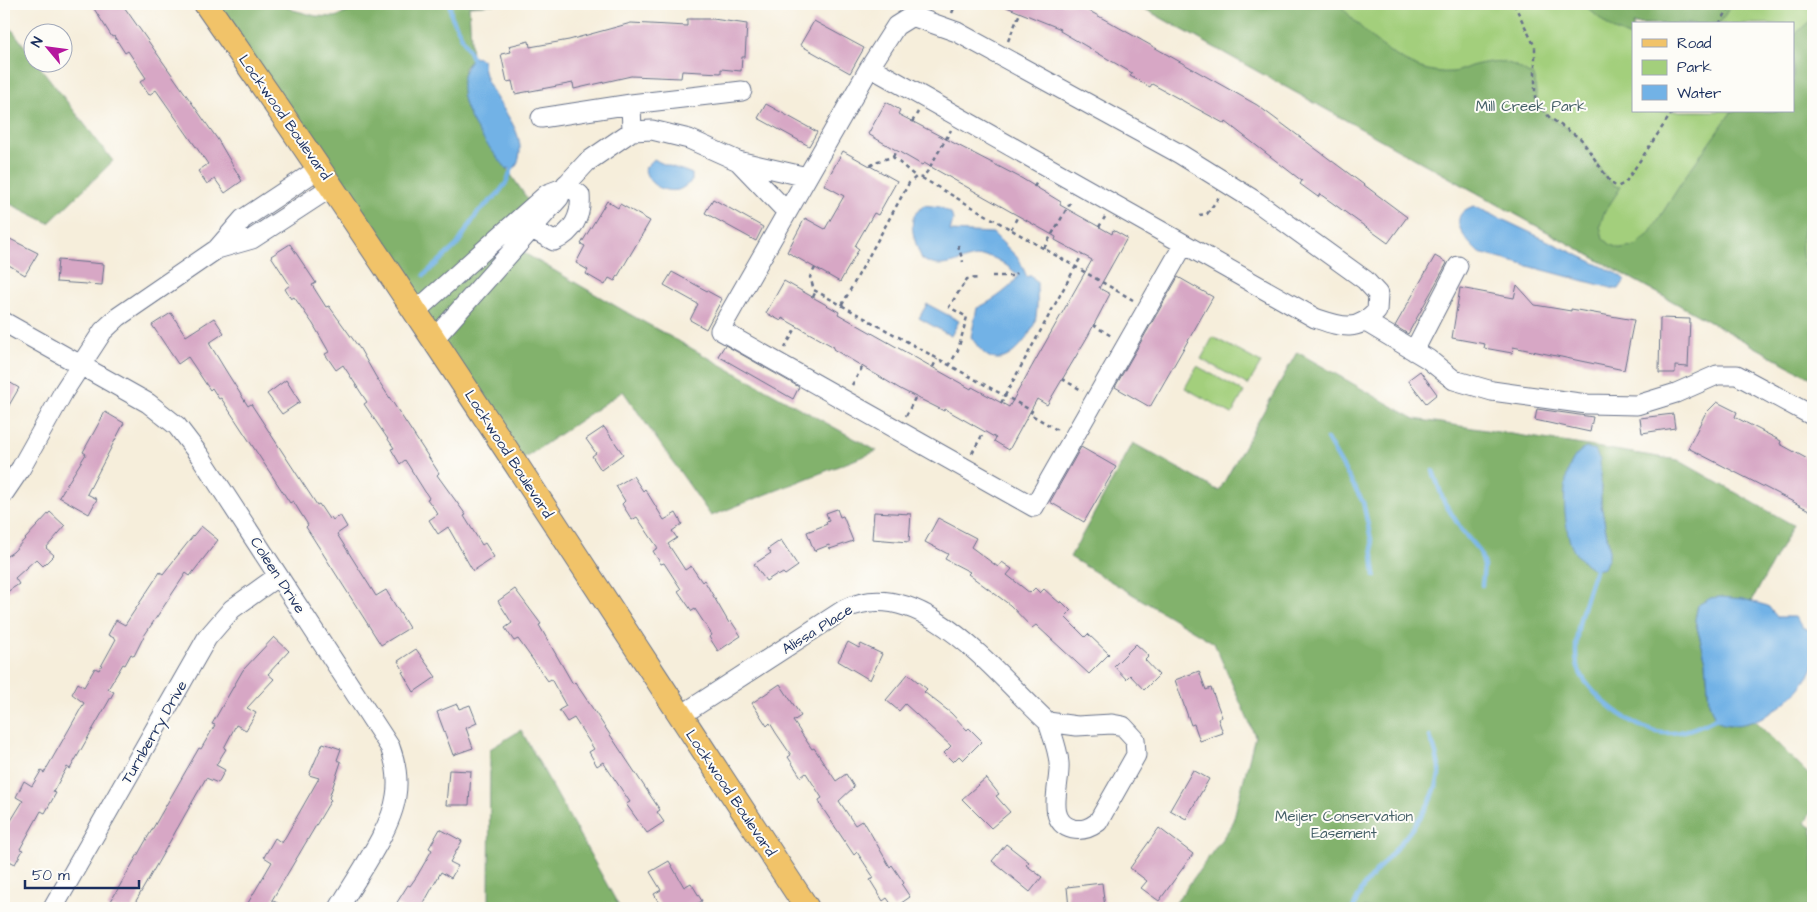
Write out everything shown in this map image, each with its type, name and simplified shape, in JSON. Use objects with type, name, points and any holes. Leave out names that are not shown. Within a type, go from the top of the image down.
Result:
[{"type":"main road","name":"Lockwood Boulevard","points":[[206,4],[416,311],[807,908]]},
{"type":"street","points":[[870,67],[1080,186],[1184,244],[1315,318],[1350,326],[1366,322],[1377,311],[1378,294],[1365,280],[1257,202],[1180,154],[957,32],[912,16],[896,26],[870,67],[720,330],[964,468],[1034,507],[1184,244]]},
{"type":"street","points":[[541,118],[631,104],[742,91]]},
{"type":"street","points":[[631,104],[632,131]]},
{"type":"street","points":[[416,311],[546,194],[564,186],[588,162],[632,131],[652,130],[689,140],[738,161],[807,177]]},
{"type":"street","points":[[738,161],[787,212]]},
{"type":"street","points":[[4,492],[22,466],[95,341],[118,316],[217,249],[243,219],[326,177]]},
{"type":"street","points":[[434,339],[559,198],[564,186]]},
{"type":"street","points":[[532,229],[554,241],[566,236],[581,210],[580,195],[564,186]]},
{"type":"street","points":[[1414,351],[1458,266]]},
{"type":"street","points":[[458,273],[476,292]]},
{"type":"street","name":"Coleen Drive","points":[[4,322],[148,403],[177,426],[200,456],[390,746],[396,764],[397,795],[391,815],[339,908]]},
{"type":"street","points":[[1366,322],[1428,359],[1454,380],[1492,391],[1587,404],[1637,405],[1676,394],[1717,375],[1737,374],[1813,416]]},
{"type":"street","name":"Turnberry Drive","points":[[53,908],[207,638],[232,610],[278,576]]},
{"type":"street","name":"Alissa Place","points":[[680,716],[845,609],[864,602],[882,600],[914,608],[951,632],[976,653],[1048,722]]},
{"type":"street","points":[[1048,722],[1077,726],[1118,725],[1130,732],[1135,739],[1136,755],[1098,822],[1090,828],[1082,830],[1071,828],[1060,821],[1056,811],[1059,763],[1048,722]]},
{"type":"path","points":[[1514,4],[1535,47],[1536,100],[1550,118],[1581,139],[1611,183],[1616,187],[1625,183],[1673,112]]},
{"type":"path","points":[[1720,22],[1732,4]]},
{"type":"path","points":[[1001,56],[1020,13]]},
{"type":"path","points":[[922,178],[958,117]]},
{"type":"path","points":[[893,157],[896,150]]},
{"type":"path","points":[[870,166],[878,161],[893,157]]},
{"type":"path","points":[[893,157],[916,177],[922,178],[1147,308]]},
{"type":"path","points":[[842,306],[909,183],[916,177]]},
{"type":"path","points":[[1200,215],[1207,214],[1228,184]]},
{"type":"path","points":[[1044,248],[1080,186]]},
{"type":"path","points":[[1011,229],[1018,216]]},
{"type":"path","points":[[958,246],[963,262]]},
{"type":"path","points":[[1000,403],[1082,255]]},
{"type":"path","points":[[815,268],[810,277],[816,291],[1032,411],[1030,414],[1073,439]]},
{"type":"path","points":[[992,276],[1013,276],[1016,273]]},
{"type":"path","points":[[949,366],[958,350],[967,317],[949,307],[967,279],[980,278]]},
{"type":"path","points":[[813,297],[816,291]]},
{"type":"path","points":[[1093,325],[1127,344]]},
{"type":"path","points":[[778,362],[798,326]]},
{"type":"path","points":[[933,367],[937,359]]},
{"type":"path","points":[[844,400],[863,366]]},
{"type":"path","points":[[1062,379],[1096,398]]},
{"type":"path","points":[[898,430],[916,396]]},
{"type":"path","points":[[964,468],[984,432]]},
{"type":"green space","points":[[206,4],[283,4],[293,10],[316,16],[335,17],[369,4],[496,4],[469,6],[472,58],[464,68],[464,102],[473,123],[537,213],[505,242],[633,316],[877,451],[711,516],[623,391],[516,464]]},
{"type":"green space","name":"Mill Creek Park","points":[[1136,4],[1813,4],[1813,379]]},
{"type":"green space","name":"Mill Creek Park","points":[[1136,4],[1339,4],[1375,40],[1389,51],[1419,67],[1453,72],[1482,63],[1505,62],[1518,67],[1535,78],[1536,94],[1539,105],[1544,113],[1576,135],[1585,144],[1611,182],[1621,187],[1604,213],[1600,226],[1603,238],[1611,245],[1621,249],[1636,246],[1649,234],[1687,174],[1731,112],[1794,112],[1794,35],[1813,18],[1813,204],[1805,222],[1802,252],[1807,270],[1813,278],[1813,379]]},
{"type":"green space","points":[[1583,4],[1732,4],[1720,22],[1632,22],[1632,38],[1612,29]]},
{"type":"green space","points":[[4,19],[22,43],[22,72],[44,72],[113,161],[49,223],[4,201]]},
{"type":"green space","points":[[1213,337],[1261,363],[1248,385],[1201,359]]},
{"type":"green space","name":"Meijer Conservation Easement","points":[[1297,352],[1415,419],[1678,460],[1793,525],[1752,601],[1720,597],[1698,605],[1695,620],[1706,661],[1709,703],[1716,721],[1729,725],[1755,721],[1813,779],[1813,807],[1805,823],[1813,828],[1813,908],[1172,908],[1232,825],[1255,736],[1214,643],[1070,557],[1133,443],[1219,491]],"holes":[[[1586,448],[1601,473],[1601,505],[1609,546]]]},
{"type":"green space","points":[[1197,366],[1244,392],[1232,414],[1185,388]]},
{"type":"green space","points":[[521,730],[620,908],[489,908],[490,749]]},
{"type":"water","points":[[478,57],[483,61],[485,75],[490,88],[514,126],[519,139],[520,153],[516,167],[507,169],[487,145],[464,102],[462,87],[464,72],[472,58]]},
{"type":"water","points":[[654,159],[692,174],[692,181],[683,188],[672,191],[656,186],[648,178],[645,168]]},
{"type":"water","points":[[924,205],[940,207],[951,213],[953,220],[950,231],[993,233],[1019,259],[1027,277],[1031,275],[1037,283],[1035,322],[1030,333],[1015,351],[1009,355],[997,359],[989,357],[971,337],[977,308],[1006,290],[1018,275],[1003,263],[985,256],[945,265],[930,263],[922,259],[912,225],[915,214]]},
{"type":"water","points":[[1474,206],[1618,274],[1625,280],[1619,289],[1615,289],[1479,253],[1463,235],[1459,221],[1460,215],[1465,210]]},
{"type":"water","points":[[927,304],[959,321],[951,336],[919,318]]},
{"type":"water","points":[[1586,448],[1595,451],[1600,460],[1601,505],[1609,546],[1609,556],[1604,568],[1595,570],[1583,562],[1574,551],[1570,542],[1566,518],[1565,490],[1567,476],[1577,454]]},
{"type":"water","points":[[1813,564],[1813,597],[1806,570]]},
{"type":"water","points":[[1711,598],[1743,599],[1768,606],[1777,617],[1795,617],[1802,627],[1813,632],[1814,663],[1807,679],[1786,702],[1772,712],[1743,724],[1729,725],[1716,721],[1709,703],[1706,661],[1695,620],[1698,605]]},
{"type":"building","points":[[91,4],[122,4],[218,140],[242,181],[225,193],[215,179],[207,184],[198,171],[208,164],[156,90],[149,95],[140,82],[146,78],[128,51],[125,53],[114,36],[112,37]]},
{"type":"building","points":[[999,4],[1077,4],[1257,105],[1407,217],[1388,243],[1320,194],[1318,197],[1300,184],[1302,181],[1226,122],[1225,124],[1152,84],[1150,87],[1130,76],[1132,73],[1060,31],[1061,29]]},
{"type":"building","points":[[687,19],[713,19],[747,24],[745,57],[742,57],[741,71],[721,69],[721,73],[682,71],[681,78],[631,76],[574,89],[573,83],[515,94],[512,81],[507,82],[501,54],[511,52],[509,46],[529,41],[530,47],[569,40],[631,23],[687,26]]},
{"type":"building","points":[[814,21],[864,48],[850,73],[800,45]]},
{"type":"building","points":[[886,102],[900,110],[898,114],[1021,178],[1061,202],[1060,205],[1112,234],[1113,230],[1127,238],[1099,288],[1110,294],[1088,336],[1047,405],[1037,399],[1009,450],[994,441],[996,438],[945,409],[944,411],[902,390],[833,349],[834,347],[782,318],[781,321],[766,313],[784,281],[839,312],[838,314],[971,389],[972,387],[1009,407],[1092,260],[1055,240],[1056,237],[868,134]]},
{"type":"building","points":[[766,104],[817,132],[809,146],[758,118]]},
{"type":"building","points":[[843,151],[897,181],[878,215],[874,213],[855,246],[859,249],[840,282],[787,252],[805,218],[825,229],[844,196],[824,185]]},
{"type":"building","points":[[713,199],[763,227],[756,241],[705,213]]},
{"type":"building","points":[[607,201],[618,208],[620,204],[650,221],[615,281],[609,278],[605,285],[586,274],[588,270],[576,263],[585,246],[581,244]]},
{"type":"building","points":[[4,236],[38,253],[25,275],[4,262]]},
{"type":"building","points":[[290,244],[316,283],[312,285],[326,307],[329,306],[360,349],[376,377],[439,473],[437,475],[466,515],[464,516],[482,545],[485,543],[494,557],[473,571],[448,527],[438,534],[429,520],[438,514],[427,499],[429,498],[405,460],[400,464],[391,449],[394,448],[364,404],[367,402],[343,365],[336,370],[325,354],[329,352],[313,324],[294,297],[291,299],[285,289],[290,285],[271,256]]},
{"type":"building","points":[[1435,256],[1447,263],[1408,334],[1395,326]]},
{"type":"building","points":[[58,260],[104,264],[102,285],[56,282]]},
{"type":"building","points":[[672,272],[722,299],[706,329],[690,320],[698,304],[664,285]]},
{"type":"building","points":[[1178,277],[1213,297],[1150,407],[1115,387]]},
{"type":"building","points":[[1517,285],[1535,305],[1634,320],[1624,370],[1513,347],[1512,353],[1484,348],[1485,344],[1452,338],[1460,288],[1514,298]]},
{"type":"building","points":[[171,313],[186,336],[214,318],[224,333],[209,343],[248,406],[251,404],[317,505],[319,504],[329,519],[331,517],[333,520],[340,515],[347,527],[337,534],[376,596],[386,590],[409,628],[381,645],[306,527],[308,525],[293,501],[290,503],[221,398],[219,399],[212,388],[210,390],[188,357],[178,364],[152,325]]},
{"type":"building","points":[[1660,318],[1690,319],[1688,367],[1675,366],[1675,373],[1659,373]]},
{"type":"building","points":[[725,345],[799,387],[793,399],[718,356]]},
{"type":"building","points":[[1420,371],[1437,394],[1426,403],[1408,380]]},
{"type":"building","points":[[4,379],[19,388],[4,414]]},
{"type":"building","points":[[286,380],[300,402],[282,414],[267,394]]},
{"type":"building","points":[[1717,402],[1737,412],[1735,417],[1781,441],[1780,444],[1813,462],[1813,512],[1688,448],[1705,414]]},
{"type":"building","points":[[1537,409],[1593,417],[1590,432],[1535,420]]},
{"type":"building","points":[[105,412],[124,423],[87,494],[97,499],[89,514],[59,497],[86,454],[83,452]]},
{"type":"building","points":[[1673,414],[1675,428],[1642,433],[1640,418]]},
{"type":"building","points":[[604,427],[623,454],[601,470],[592,456],[596,453],[586,439]]},
{"type":"building","points":[[1081,447],[1116,467],[1084,522],[1050,502]]},
{"type":"building","points":[[633,476],[643,491],[645,489],[664,520],[676,513],[682,524],[672,531],[677,538],[668,544],[685,570],[691,566],[702,582],[704,580],[729,623],[731,621],[741,636],[718,651],[709,637],[712,635],[695,609],[692,611],[687,604],[678,591],[681,589],[664,563],[661,564],[653,551],[658,548],[637,517],[632,520],[622,504],[625,501],[616,486]]},
{"type":"building","points":[[837,509],[840,517],[843,516],[853,541],[830,549],[829,545],[814,551],[807,532],[827,524],[826,522],[829,521],[826,513]]},
{"type":"building","points":[[50,512],[65,526],[46,548],[54,555],[43,566],[36,559],[15,578],[19,584],[4,594],[4,558],[13,552]]},
{"type":"building","points":[[874,512],[911,514],[909,542],[872,539]]},
{"type":"building","points":[[938,518],[976,538],[971,547],[998,567],[1002,562],[1012,569],[1007,575],[1030,593],[1035,588],[1040,593],[1044,589],[1060,603],[1061,601],[1071,611],[1065,617],[1085,637],[1088,634],[1109,654],[1089,674],[1036,625],[1032,628],[1010,605],[968,574],[970,572],[945,559],[948,554],[925,542]]},
{"type":"building","points":[[201,526],[218,540],[190,576],[186,573],[144,636],[134,656],[131,654],[125,665],[123,664],[108,689],[114,692],[70,769],[67,767],[53,792],[56,793],[45,813],[41,811],[20,849],[23,850],[15,864],[4,858],[4,832],[23,801],[16,797],[24,781],[32,786],[41,771],[44,773],[84,703],[72,694],[78,683],[84,687],[95,668],[99,670],[116,639],[108,635],[116,620],[125,625],[160,572],[163,574]]},
{"type":"building","points":[[781,540],[798,566],[785,575],[783,573],[778,576],[777,574],[766,581],[754,564],[771,553],[768,549]]},
{"type":"building","points":[[515,589],[541,624],[539,625],[573,684],[575,682],[660,810],[657,812],[664,822],[647,833],[626,804],[630,802],[603,762],[597,766],[589,752],[594,749],[574,718],[567,722],[559,710],[566,706],[551,679],[548,681],[518,639],[514,641],[505,628],[512,623],[498,601]]},
{"type":"building","points":[[274,637],[289,651],[268,674],[274,679],[247,708],[256,713],[246,730],[236,725],[224,748],[226,749],[216,765],[225,770],[218,783],[206,778],[132,908],[107,908],[199,748],[201,749],[215,725],[212,724],[243,670]]},
{"type":"building","points":[[848,642],[859,648],[861,644],[882,654],[870,680],[838,661]]},
{"type":"building","points":[[1136,644],[1149,656],[1145,660],[1159,675],[1144,690],[1130,675],[1126,679],[1114,666]]},
{"type":"building","points":[[416,649],[436,677],[414,692],[398,661]]},
{"type":"building","points":[[1199,671],[1206,690],[1211,688],[1222,717],[1218,719],[1223,733],[1200,741],[1194,724],[1191,725],[1175,680]]},
{"type":"building","points":[[908,674],[927,689],[924,692],[951,713],[967,730],[969,728],[982,741],[963,760],[959,756],[953,762],[944,753],[951,746],[905,704],[899,711],[886,700]]},
{"type":"building","points":[[780,684],[801,716],[793,721],[812,749],[814,748],[836,781],[846,774],[854,787],[839,801],[855,825],[863,820],[890,867],[892,865],[904,883],[902,885],[910,897],[894,908],[887,898],[883,901],[870,880],[874,878],[857,852],[854,855],[821,806],[819,800],[822,798],[806,773],[801,777],[788,757],[791,755],[770,723],[767,726],[752,703]]},
{"type":"building","points":[[457,704],[459,709],[470,705],[477,723],[466,728],[473,748],[453,755],[437,712]]},
{"type":"building","points":[[323,743],[341,749],[337,760],[341,762],[329,798],[331,800],[272,900],[286,908],[245,908],[272,862],[264,857],[275,838],[282,843],[319,778],[309,775]]},
{"type":"building","points":[[449,770],[471,771],[469,805],[446,805]]},
{"type":"building","points":[[1193,770],[1209,779],[1186,819],[1170,810]]},
{"type":"building","points":[[986,778],[999,794],[996,796],[1010,812],[991,828],[962,799]]},
{"type":"building","points":[[1159,828],[1193,854],[1159,901],[1141,888],[1147,881],[1130,868]]},
{"type":"building","points":[[440,829],[462,841],[450,862],[458,866],[451,878],[441,872],[421,908],[403,908],[396,904],[408,885],[410,886],[417,876],[432,850],[429,848]]},
{"type":"building","points":[[1006,844],[1029,862],[1026,865],[1042,877],[1030,892],[992,861]]},
{"type":"building","points":[[669,861],[684,887],[691,883],[702,901],[690,908],[662,908],[654,894],[661,890],[650,872]]},
{"type":"building","points":[[1102,883],[1105,908],[1069,908],[1067,887]]},
{"type":"waterway","points":[[450,4],[451,15],[472,58]]},
{"type":"waterway","points":[[424,275],[457,245],[478,212],[497,195],[506,183],[512,168]]},
{"type":"waterway","points":[[1327,439],[1363,502],[1372,544],[1375,576]]},
{"type":"waterway","points":[[1433,471],[1444,502],[1463,532],[1480,552],[1484,566],[1482,585]]},
{"type":"waterway","points":[[1595,570],[1584,604],[1576,640],[1577,664],[1581,675],[1589,686],[1612,709],[1639,726],[1652,731],[1664,733],[1684,731],[1715,719]]},
{"type":"waterway","points":[[1353,908],[1365,885],[1409,833],[1429,804],[1439,774],[1439,765],[1430,737]]}]
